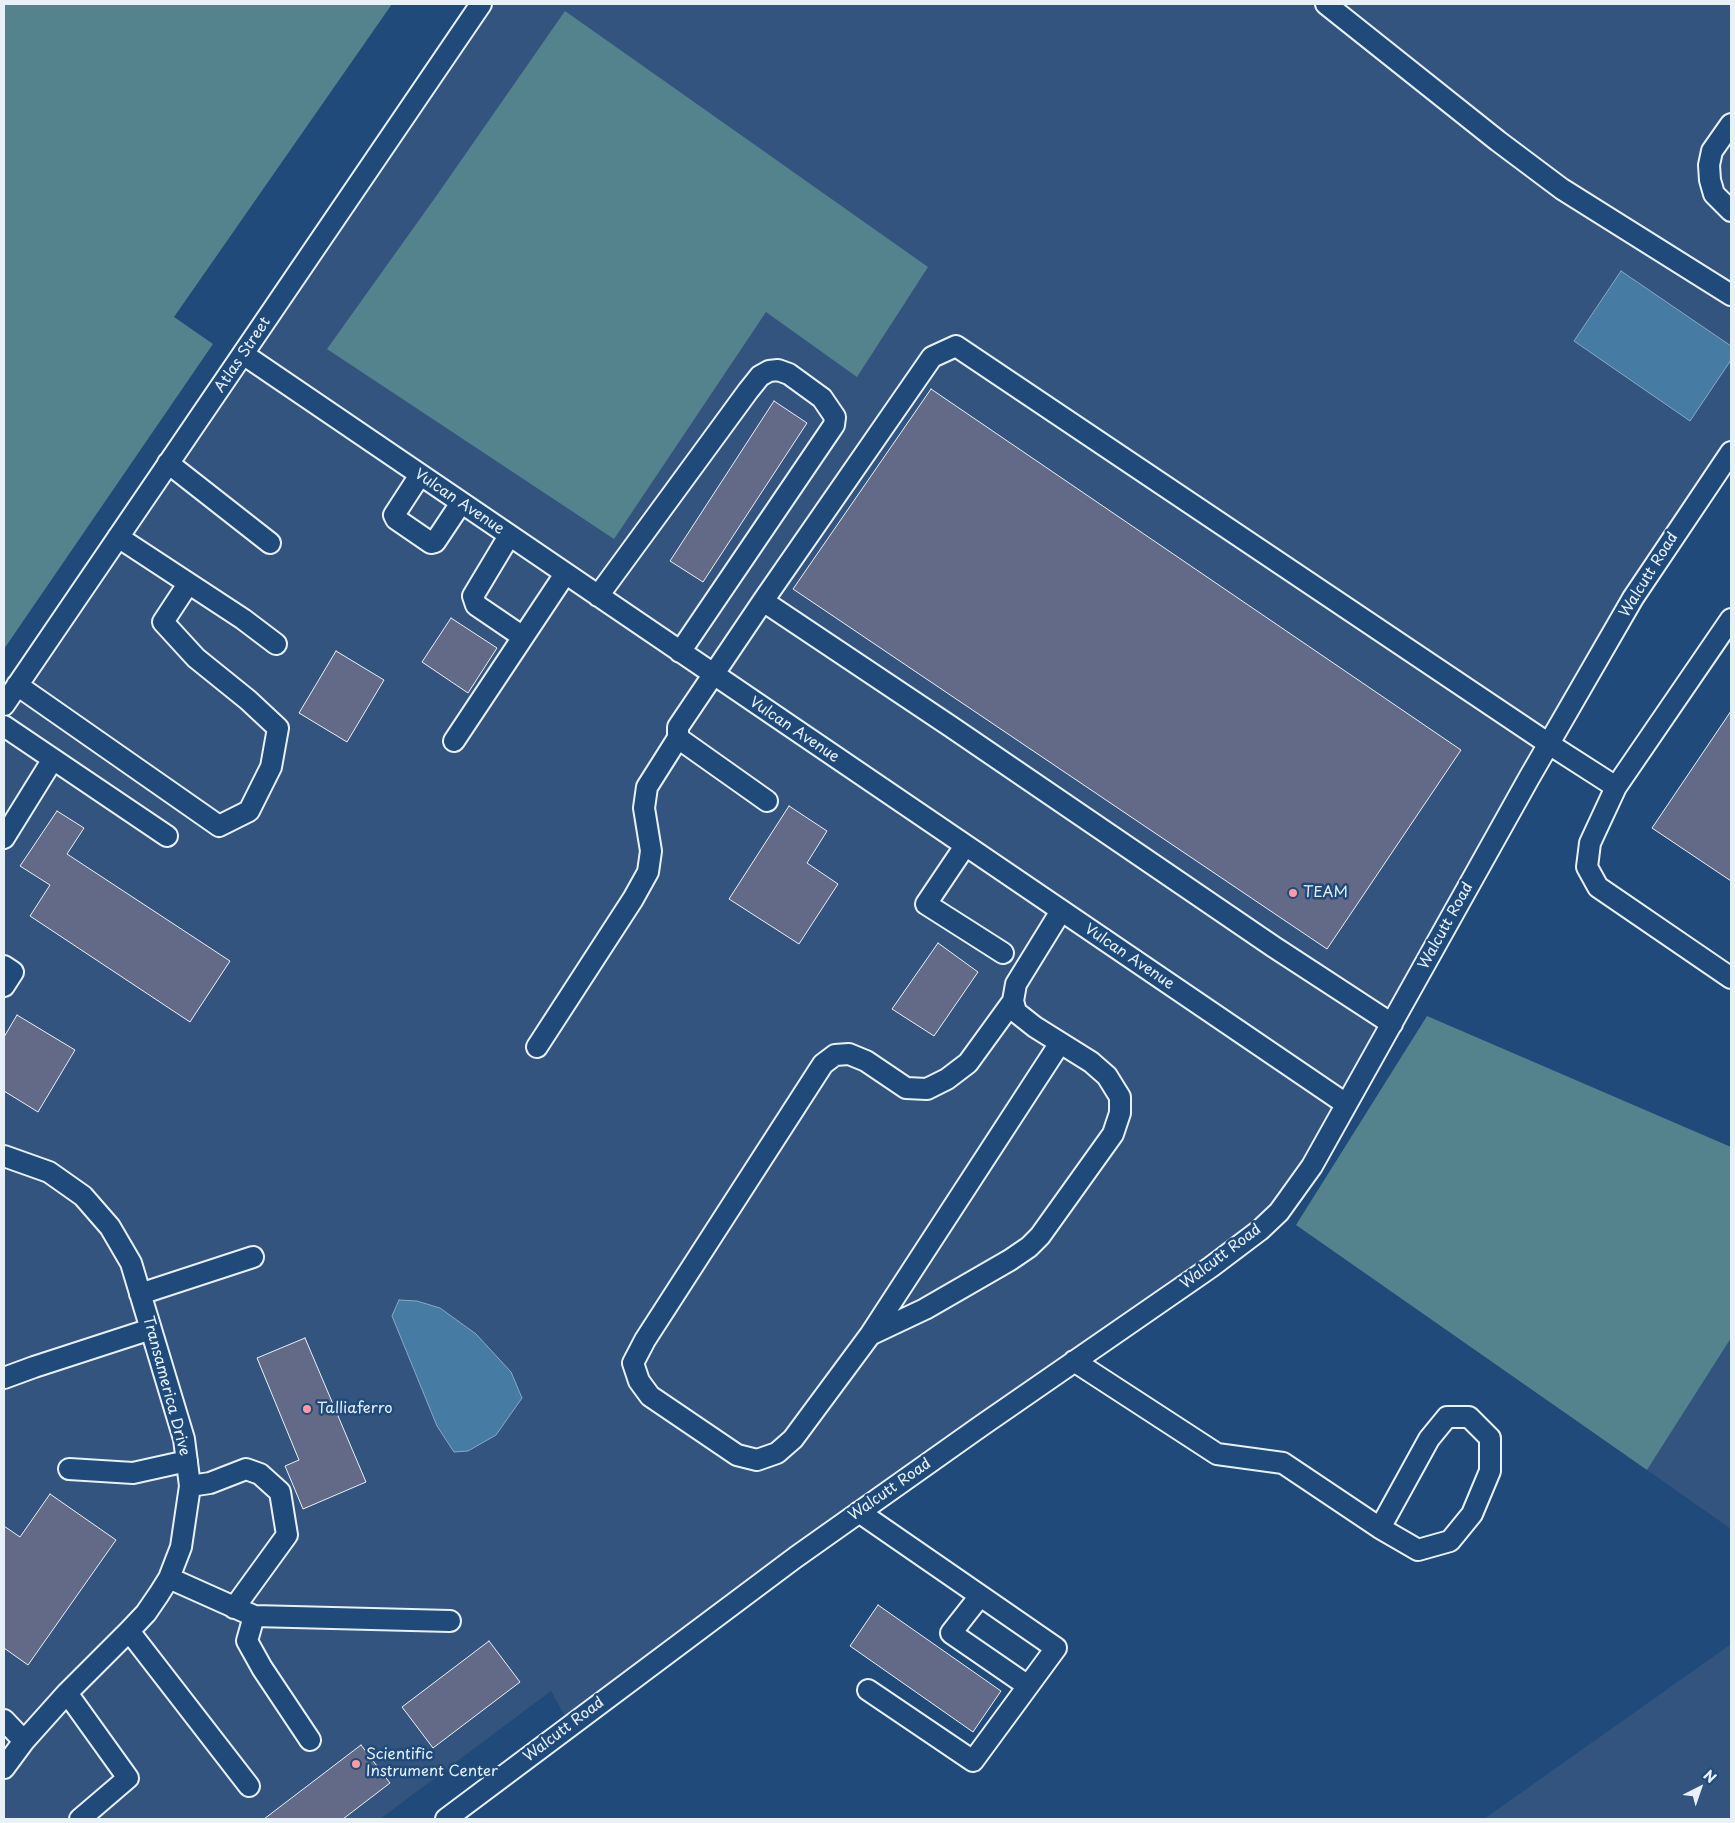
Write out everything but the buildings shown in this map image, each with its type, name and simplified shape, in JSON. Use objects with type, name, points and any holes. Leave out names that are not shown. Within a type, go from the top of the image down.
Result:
[{"type":"street","name":"Atlas Street","points":[[4,705],[481,4]]},
{"type":"street","points":[[1326,4],[1498,142],[1562,189],[1731,295]]},
{"type":"street","points":[[1731,124],[1712,151],[1709,166],[1714,194],[1731,211]]},
{"type":"street","points":[[537,1048],[633,899],[648,872],[652,851],[644,808],[647,787],[678,738],[678,727],[932,357],[956,346],[1549,744],[1616,786]]},
{"type":"street","name":"Vulcan Avenue","points":[[243,354],[1346,1104]]},
{"type":"street","points":[[598,596],[760,376],[769,371],[778,370],[789,374],[822,398],[835,417],[834,424],[680,652]]},
{"type":"street","name":"Walcutt Road","points":[[446,1819],[796,1557],[1211,1266],[1260,1230],[1272,1218],[1294,1193],[1312,1166],[1633,598],[1731,452]]},
{"type":"street","points":[[168,463],[270,544]]},
{"type":"street","points":[[420,475],[394,515],[396,519],[431,543],[435,542],[460,503]]},
{"type":"street","points":[[509,536],[473,596],[476,605],[523,637]]},
{"type":"street","points":[[118,538],[243,619],[276,644]]},
{"type":"street","points":[[454,741],[566,574]]},
{"type":"street","points":[[17,685],[220,826],[249,811],[270,767],[278,728],[248,700],[196,658],[163,622],[188,584]]},
{"type":"street","points":[[763,601],[1274,947],[1392,1024]]},
{"type":"street","points":[[1731,619],[1616,786],[1590,843],[1587,867],[1598,887],[1731,978]]},
{"type":"street","points":[[4,726],[167,836]]},
{"type":"street","points":[[678,738],[767,801]]},
{"type":"street","points":[[4,838],[53,759]]},
{"type":"street","points":[[964,846],[926,904],[1003,953]]},
{"type":"street","points":[[870,1335],[925,1309],[1029,1247],[1040,1236],[1113,1134],[1120,1113],[1120,1097],[1107,1076],[1091,1062],[1016,1012],[1013,1001],[1016,984],[1061,911]]},
{"type":"street","points":[[4,966],[13,972],[4,986]]},
{"type":"street","points":[[1013,1001],[968,1063],[947,1079],[927,1090],[906,1088],[866,1061],[849,1054],[835,1055],[822,1064],[645,1340],[633,1363],[639,1380],[650,1396],[737,1455],[757,1460],[777,1453],[793,1439],[870,1335],[1060,1043]]},
{"type":"street","name":"Transamerica Drive","points":[[4,1156],[49,1172],[83,1196],[110,1227],[131,1263],[184,1439],[190,1486],[181,1547],[169,1578],[146,1613],[24,1741],[4,1768]]},
{"type":"street","points":[[140,1294],[253,1257]]},
{"type":"street","points":[[4,1378],[151,1330]]},
{"type":"street","points":[[1074,1361],[1217,1454],[1283,1462],[1380,1528],[1418,1550],[1450,1541],[1472,1514],[1490,1471],[1490,1438],[1469,1417],[1447,1417],[1430,1439],[1380,1528]]},
{"type":"street","points":[[69,1469],[133,1472],[187,1461]]},
{"type":"street","points":[[190,1486],[210,1482],[246,1469],[260,1474],[280,1492],[287,1535],[234,1608]]},
{"type":"street","points":[[859,1512],[1056,1648],[973,1761],[868,1690]]},
{"type":"street","points":[[169,1578],[254,1616],[450,1621]]},
{"type":"street","points":[[980,1596],[951,1633],[1028,1686]]},
{"type":"street","points":[[254,1616],[247,1641],[262,1668],[310,1740]]},
{"type":"street","points":[[129,1632],[250,1786]]},
{"type":"street","points":[[68,1693],[128,1778],[80,1819]]},
{"type":"street","points":[[4,1720],[24,1741]]},
{"type":"shaded area","points":[[481,4],[1731,4],[1731,452],[1279,1212],[570,1725],[551,1691],[380,1819],[4,1819],[4,705]]},
{"type":"shaded area","points":[[1621,271],[1731,346],[1731,360],[1690,421],[1574,341]]},
{"type":"shaded area","points":[[399,1300],[417,1301],[440,1308],[476,1334],[511,1372],[522,1398],[496,1435],[468,1451],[454,1452],[437,1426],[392,1316]]},
{"type":"shaded area","points":[[1731,1338],[1731,1529],[1647,1470]]},
{"type":"shaded area","points":[[1731,1644],[1731,1819],[1484,1819]]},
{"type":"green space","points":[[4,4],[392,4],[174,317],[213,344],[4,649]]},
{"type":"green space","points":[[565,11],[928,267],[857,377],[766,312],[614,539],[327,349]]},
{"type":"green space","points":[[1427,1016],[1731,1147],[1731,1338],[1647,1470],[1296,1225]]},
{"type":"place","name":"TEAM","points":[[1293,893]]},
{"type":"place","name":"Talliaferro","points":[[307,1409]]},
{"type":"place","name":"Scientific Instrument Center","points":[[356,1764]]}]
